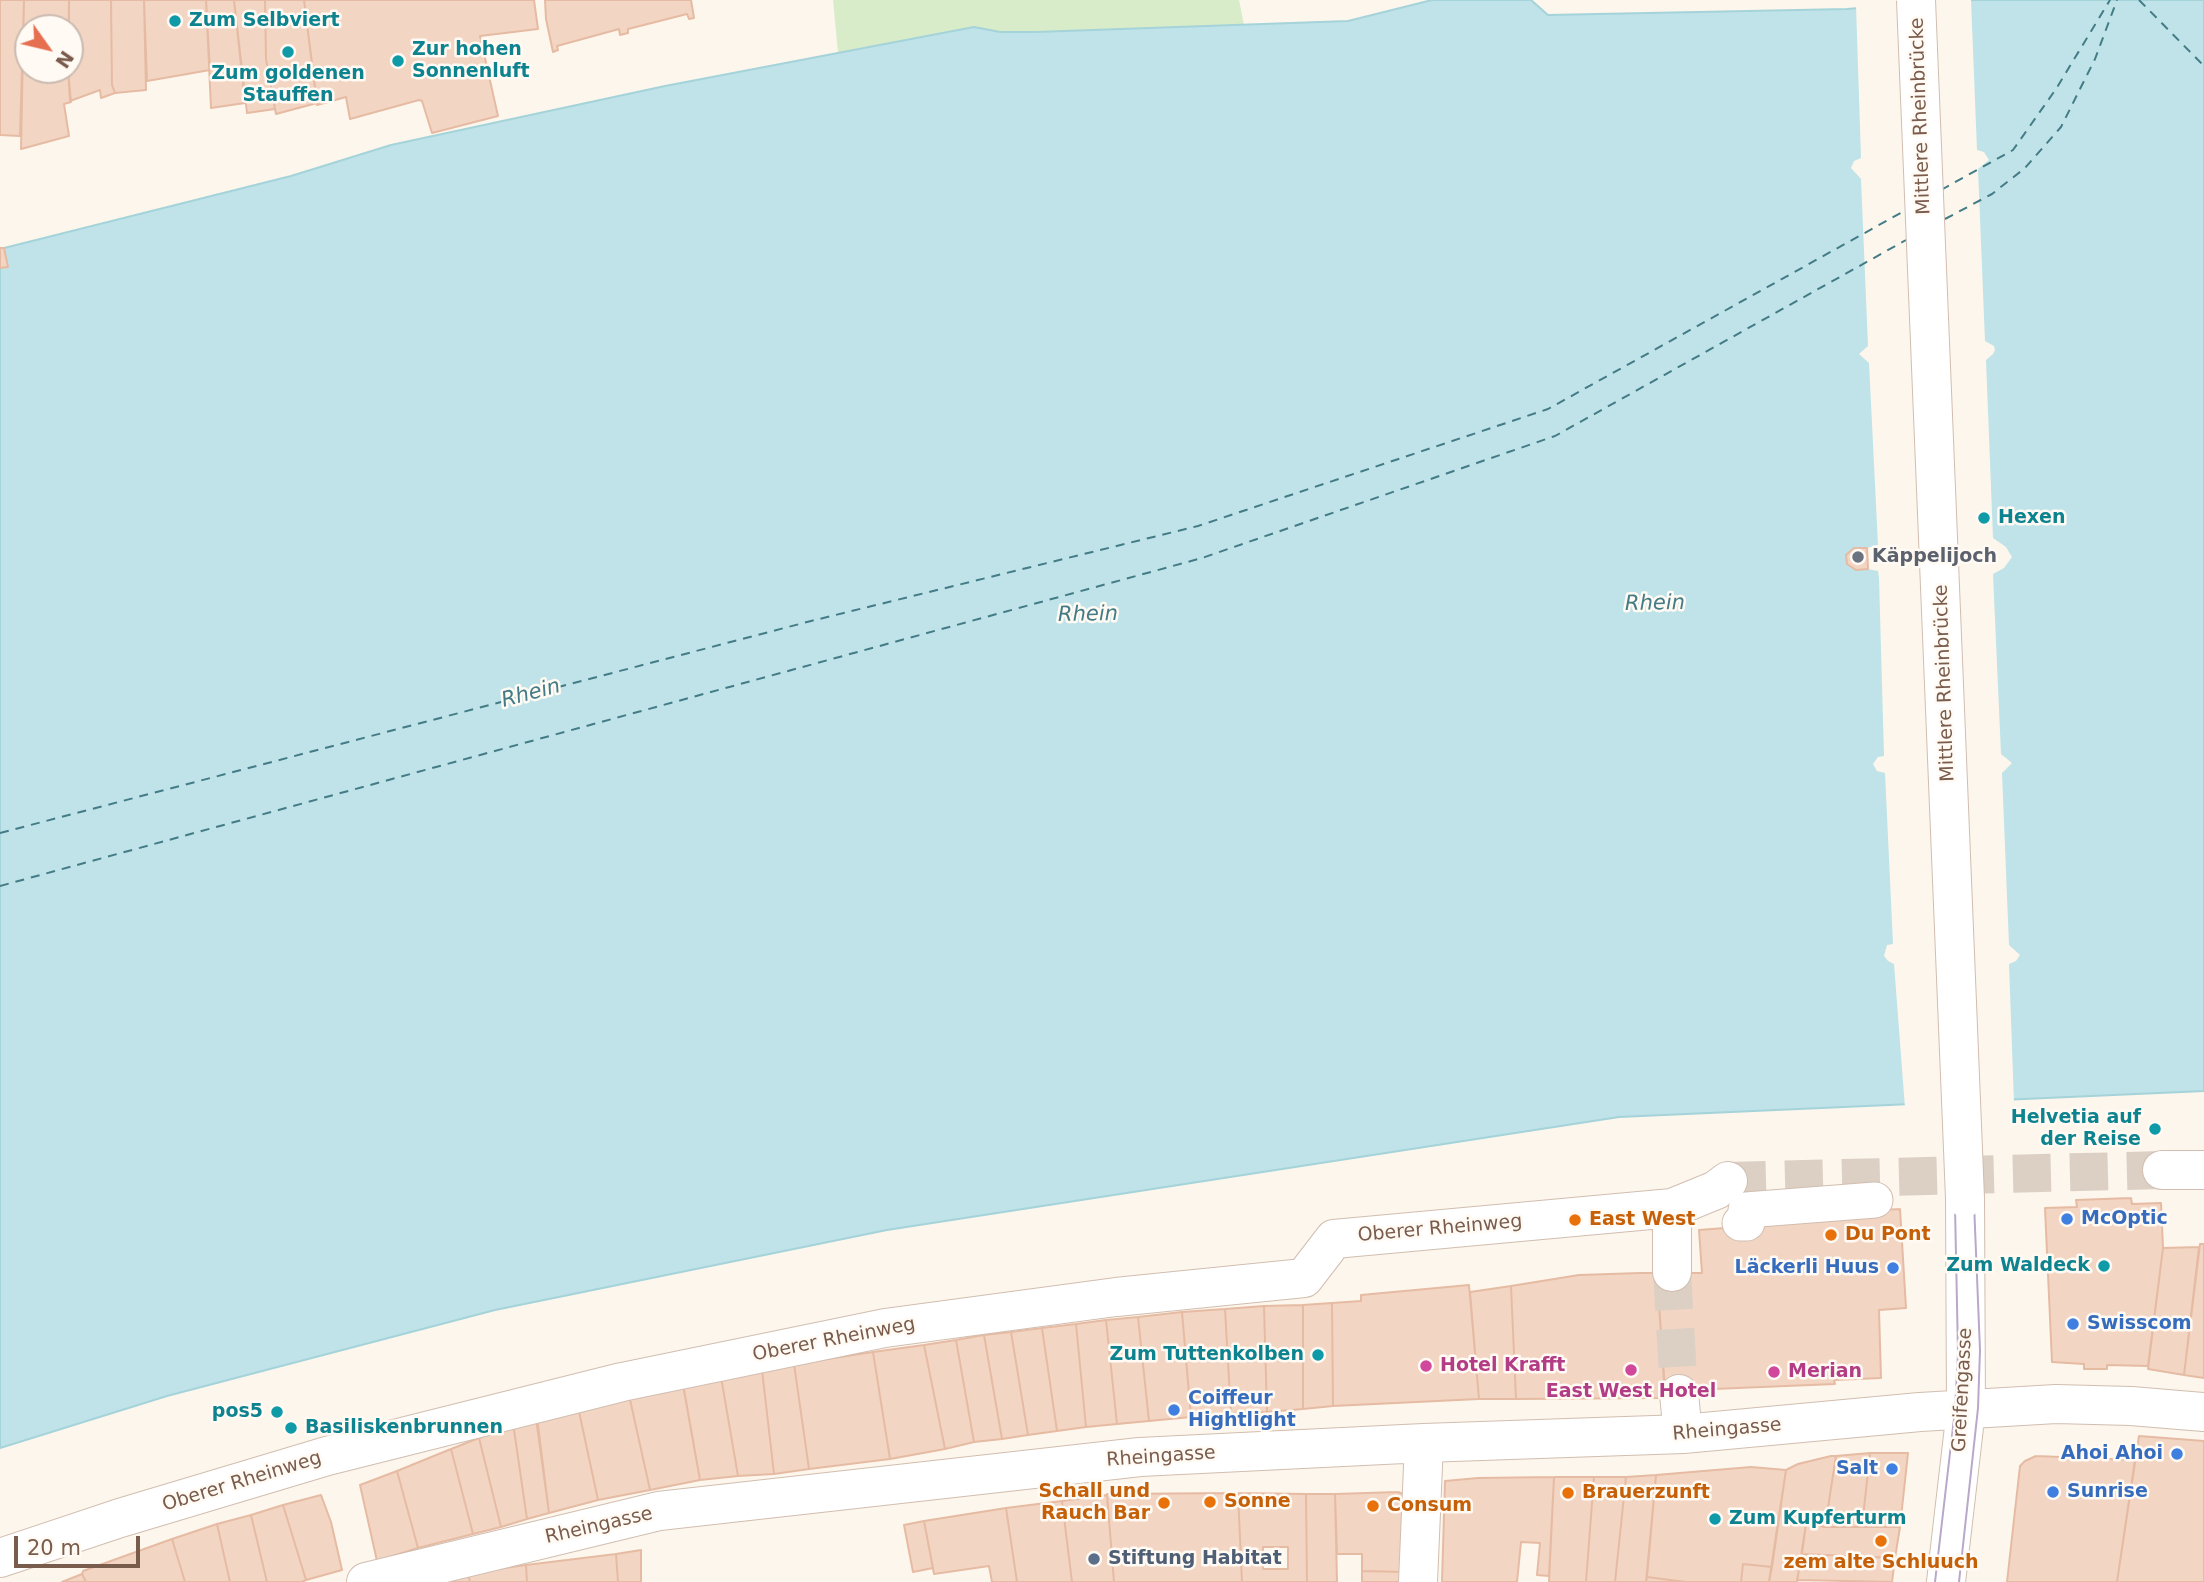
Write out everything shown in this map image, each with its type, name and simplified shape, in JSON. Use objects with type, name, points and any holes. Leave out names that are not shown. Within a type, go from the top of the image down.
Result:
[{"type":"street","name":"Mittlere Rheinbrücke","points":[[1916,0],[1965,1198]]},
{"type":"street","points":[[2162,1170],[2204,1170]]},
{"type":"street","name":"Oberer Rheinweg","points":[[0,1558],[120,1518],[327,1456],[635,1379],[885,1328],[1116,1297],[1304,1278],[1334,1239],[1672,1208],[1716,1190],[1728,1181]]},
{"type":"street","name":"Greifengasse","points":[[1946,1582],[1966,1410],[1965,1198]]},
{"type":"street","points":[[1740,1223],[1747,1223],[1746,1210],[1875,1200]]},
{"type":"street","points":[[1672,1208],[1672,1272]]},
{"type":"street","points":[[1679,1394],[1683,1434]]},
{"type":"street","name":"Rheingasse","points":[[366,1582],[660,1511],[1140,1457],[1683,1434],[2056,1404],[2204,1412]]},
{"type":"street","points":[[1418,1582],[1424,1443]]},
{"type":"green space","points":[[833,0],[1239,0],[1244,25],[1036,32],[1000,32],[974,27],[838,53]]},
{"type":"water","name":"Rhein","points":[[1432,0],[1531,0],[1548,15],[1847,9],[1952,0],[2204,0],[2204,1091],[1619,1117],[887,1230],[495,1310],[167,1396],[0,1448],[0,249],[291,176],[391,145],[665,86],[974,27],[1000,32],[1036,32],[1348,21]]},
{"type":"pier","points":[[1913,0],[1971,0],[1977,150],[1984,152],[1989,160],[1978,169],[1985,341],[1994,346],[1995,350],[1986,360],[1993,538],[2006,547],[2012,557],[2004,568],[1993,574],[2001,754],[2012,763],[2002,773],[2009,945],[2020,955],[2016,961],[2009,964],[2014,1103],[1905,1108],[1894,964],[1884,956],[1887,945],[1893,944],[1885,773],[1877,771],[1873,764],[1878,757],[1884,756],[1879,578],[1878,571],[1868,569],[1867,548],[1878,545],[1869,363],[1859,354],[1868,346],[1861,179],[1851,168],[1854,161],[1861,158],[1856,5]]},
{"type":"building","points":[[0,0],[24,0],[24,14],[14,14],[14,84],[22,84],[20,136],[0,135]]},
{"type":"building","points":[[24,0],[69,0],[69,14],[24,14]]},
{"type":"building","points":[[69,0],[111,0],[112,85],[115,93],[101,98],[100,90],[70,101],[69,84],[84,84],[84,14],[69,14]]},
{"type":"building","points":[[111,0],[144,0],[146,90],[115,93],[112,85]]},
{"type":"building","name":"Zum Selbviert","points":[[144,0],[206,0],[210,70],[147,81]]},
{"type":"building","points":[[206,0],[234,0],[245,103],[211,108]]},
{"type":"building","points":[[234,0],[265,0],[266,59],[275,109],[247,113]]},
{"type":"building","name":"Zum goldenen Stauffen","points":[[265,0],[304,0],[317,103],[276,114],[266,59]]},
{"type":"building","name":"Zur hohen Sonnenluft","points":[[304,0],[534,0],[538,29],[480,36],[498,116],[432,133],[422,101],[419,100],[350,119],[346,97],[317,105]]},
{"type":"building","points":[[545,0],[691,0],[694,18],[689,19],[687,14],[628,29],[628,33],[620,35],[619,29],[557,46],[558,50],[553,52]]},
{"type":"building","points":[[22,84],[69,84],[71,102],[64,104],[69,136],[21,149]]},
{"type":"building","points":[[0,248],[4,248],[8,267],[0,268]]},
{"type":"building","points":[[1854,548],[1867,548],[1868,569],[1856,570],[1847,564],[1846,555]]},
{"type":"building","name":"Zum Waldeck","points":[[2131,1198],[2132,1204],[2161,1203],[2163,1248],[2148,1366],[2107,1365],[2107,1369],[2084,1369],[2084,1364],[2052,1362],[2045,1208],[2077,1207],[2076,1200]]},
{"type":"building","points":[[1900,1209],[1906,1308],[1879,1310],[1881,1378],[1834,1380],[1835,1384],[1665,1391],[1657,1273],[1702,1273],[1699,1230],[1725,1228],[1760,1217]]},
{"type":"building","points":[[2200,1244],[2204,1244],[2204,1378],[2184,1375]]},
{"type":"building","points":[[2199,1247],[2184,1375],[2148,1369],[2163,1248]]},
{"type":"building","name":"East West Hotel","points":[[1657,1273],[1665,1398],[1516,1399],[1511,1286],[1579,1275]]},
{"type":"building","points":[[1469,1285],[1479,1399],[1333,1406],[1332,1303],[1361,1301],[1361,1295]]},
{"type":"building","points":[[1511,1286],[1516,1399],[1479,1399],[1470,1292]]},
{"type":"building","name":"Zum Tuttenkolben","points":[[1332,1303],[1333,1406],[1303,1409],[1303,1305]]},
{"type":"building","points":[[1303,1305],[1303,1409],[1267,1412],[1264,1306]]},
{"type":"building","points":[[1264,1306],[1267,1412],[1231,1414],[1225,1309]]},
{"type":"building","points":[[1225,1309],[1231,1414],[1191,1417],[1182,1312]]},
{"type":"building","points":[[1182,1312],[1191,1417],[1149,1421],[1138,1317]]},
{"type":"building","points":[[1138,1317],[1149,1421],[1117,1424],[1106,1320]]},
{"type":"building","points":[[1106,1320],[1117,1424],[1086,1427],[1076,1324]]},
{"type":"building","points":[[1076,1324],[1086,1427],[1057,1431],[1042,1328]]},
{"type":"building","points":[[1042,1328],[1057,1431],[1028,1435],[1011,1332]]},
{"type":"building","points":[[1011,1332],[1028,1435],[1002,1439],[984,1335]]},
{"type":"building","points":[[984,1335],[1002,1439],[974,1442],[956,1340]]},
{"type":"building","points":[[956,1340],[974,1442],[945,1449],[924,1345]]},
{"type":"building","points":[[924,1345],[945,1449],[890,1459],[873,1352]]},
{"type":"building","points":[[873,1352],[890,1459],[809,1469],[794,1364]]},
{"type":"building","points":[[794,1364],[809,1469],[774,1474],[762,1370]]},
{"type":"building","points":[[762,1370],[774,1474],[738,1476],[721,1377]]},
{"type":"building","points":[[721,1377],[738,1476],[700,1480],[683,1385]]},
{"type":"building","points":[[683,1384],[700,1480],[650,1490],[629,1395]]},
{"type":"building","points":[[629,1395],[650,1490],[598,1500],[578,1407]]},
{"type":"building","points":[[578,1407],[598,1500],[549,1513],[536,1418]]},
{"type":"building","points":[[537,1417],[549,1513],[527,1519],[513,1423]]},
{"type":"building","points":[[513,1423],[527,1519],[501,1527],[479,1438]]},
{"type":"building","points":[[2139,1436],[2204,1441],[2204,1582],[2117,1582]]},
{"type":"building","points":[[479,1438],[501,1527],[473,1534],[451,1449]]},
{"type":"building","points":[[451,1449],[473,1534],[418,1548],[397,1471]]},
{"type":"building","points":[[1870,1453],[1908,1453],[1900,1527],[1862,1527]]},
{"type":"building","points":[[1870,1453],[1862,1527],[1825,1527],[1836,1456]]},
{"type":"building","points":[[1836,1456],[1825,1527],[1806,1524],[1797,1582],[1769,1582],[1786,1470],[1798,1464]]},
{"type":"building","points":[[2036,1456],[2135,1460],[2117,1582],[2007,1582],[2020,1466]]},
{"type":"building","name":"Zum Kupferturm","points":[[1751,1467],[1786,1470],[1772,1567],[1743,1564],[1741,1582],[1686,1582],[1647,1577],[1656,1475]]},
{"type":"building","points":[[397,1471],[418,1548],[377,1561],[360,1485]]},
{"type":"building","points":[[1656,1475],[1646,1582],[1615,1582],[1626,1477]]},
{"type":"building","points":[[1554,1477],[1549,1576],[1537,1575],[1540,1543],[1521,1542],[1517,1582],[1442,1582],[1445,1481]]},
{"type":"building","points":[[1554,1477],[1594,1477],[1586,1582],[1549,1582]]},
{"type":"building","points":[[1594,1477],[1626,1477],[1615,1582],[1586,1582]]},
{"type":"building","points":[[1238,1493],[1306,1494],[1307,1582],[1242,1582]],"holes":[[[1263,1547],[1288,1547],[1288,1569],[1263,1569]]]},
{"type":"building","points":[[1238,1493],[1242,1582],[1114,1582],[1107,1494]]},
{"type":"building","points":[[1306,1494],[1335,1494],[1337,1582],[1307,1582]]},
{"type":"building","points":[[1335,1494],[1403,1494],[1404,1572],[1362,1571],[1362,1554],[1337,1554]]},
{"type":"building","points":[[321,1495],[331,1522],[342,1570],[306,1580],[283,1505]]},
{"type":"building","points":[[1107,1495],[1114,1582],[1072,1582],[1062,1501]]},
{"type":"building","points":[[1062,1501],[1072,1582],[1017,1582],[1006,1508]]},
{"type":"building","points":[[283,1505],[306,1580],[302,1582],[267,1582],[251,1515]]},
{"type":"building","points":[[1006,1508],[1017,1582],[992,1582],[989,1566],[934,1574],[924,1521]]},
{"type":"building","points":[[251,1515],[267,1582],[230,1582],[217,1524]]},
{"type":"building","points":[[924,1521],[933,1568],[913,1572],[904,1525]]},
{"type":"building","points":[[217,1524],[230,1582],[185,1582],[172,1539]]},
{"type":"building","points":[[1806,1524],[1825,1527],[1900,1527],[1895,1558],[1802,1554]]},
{"type":"building","points":[[172,1539],[185,1582],[86,1582],[82,1574],[83,1571]]},
{"type":"building","points":[[641,1550],[641,1582],[618,1582],[616,1554]]},
{"type":"building","points":[[616,1554],[618,1582],[527,1582],[526,1565]]},
{"type":"building","points":[[1802,1554],[1895,1558],[1892,1582],[1797,1580]]},
{"type":"building","points":[[1743,1564],[1772,1567],[1769,1582],[1741,1582]]},
{"type":"building","points":[[526,1565],[527,1582],[470,1582],[468,1573]]},
{"type":"building","points":[[1362,1571],[1404,1572],[1403,1582],[1362,1582]]},
{"type":"building","points":[[468,1573],[470,1582],[438,1582]]},
{"type":"building","points":[[82,1574],[86,1582],[62,1582]]},
{"type":"building","points":[[1647,1577],[1686,1582],[1646,1582]]},
{"type":"ferry route","points":[[1941,190],[2013,150],[2056,89],[2110,0]]},
{"type":"ferry route","points":[[1945,219],[1992,194],[2025,168],[2061,127],[2095,59],[2117,0]]},
{"type":"ferry route","points":[[2139,0],[2204,66]]},
{"type":"ferry route","points":[[0,833],[811,621],[1198,526],[1548,409],[1906,210]]},
{"type":"ferry route","points":[[0,886],[1202,558],[1555,436],[1906,240]]},
{"type":"tunnel","points":[[1728,1181],[2162,1170]]},
{"type":"tunnel","points":[[1672,1272],[1679,1394]]},
{"type":"tram line","points":[[1906,0],[1955,1207],[1958,1353],[1955,1410],[1935,1582]]},
{"type":"tram line","points":[[1925,0],[1980,1350],[1978,1408],[1959,1582]]},
{"type":"place","name":"Zum Selbviert","points":[[175,21]]},
{"type":"place","name":"Zum goldenen Stauffen","points":[[288,52]]},
{"type":"place","name":"Zur hohen Sonnenluft","points":[[398,61]]},
{"type":"place","name":"Hexen","points":[[1984,518]]},
{"type":"place","name":"Käppelijoch","points":[[1858,557]]},
{"type":"place","name":"Helvetia auf der Reise","points":[[2155,1129]]},
{"type":"place","name":"McOptic","points":[[2067,1219]]},
{"type":"place","name":"East West","points":[[1575,1220]]},
{"type":"place","name":"Du Pont","points":[[1831,1235]]},
{"type":"place","name":"Zum Waldeck","points":[[2104,1266]]},
{"type":"place","name":"Läckerli Huus","points":[[1893,1268]]},
{"type":"place","name":"Swisscom","points":[[2073,1324]]},
{"type":"place","name":"Zum Tuttenkolben","points":[[1318,1355]]},
{"type":"place","name":"Hotel Krafft","points":[[1426,1366]]},
{"type":"place","name":"East West Hotel","points":[[1631,1370]]},
{"type":"place","name":"Merian","points":[[1774,1372]]},
{"type":"place","name":"Coiffeur Hightlight","points":[[1174,1410]]},
{"type":"place","name":"pos5","points":[[277,1412]]},
{"type":"place","name":"Basiliskenbrunnen","points":[[291,1428]]},
{"type":"place","name":"Ahoi Ahoi","points":[[2177,1454]]},
{"type":"place","name":"Salt","points":[[1892,1469]]},
{"type":"place","name":"Sunrise","points":[[2053,1492]]},
{"type":"place","name":"Brauerzunft","points":[[1568,1493]]},
{"type":"place","name":"Sonne","points":[[1210,1502]]},
{"type":"place","name":"Schall und Rauch Bar","points":[[1164,1503]]},
{"type":"place","name":"Consum","points":[[1373,1506]]},
{"type":"place","name":"Zum Kupferturm","points":[[1715,1519]]},
{"type":"place","name":"zem alte Schluuch","points":[[1881,1541]]},
{"type":"place","name":"Stiftung Habitat","points":[[1094,1559]]}]
